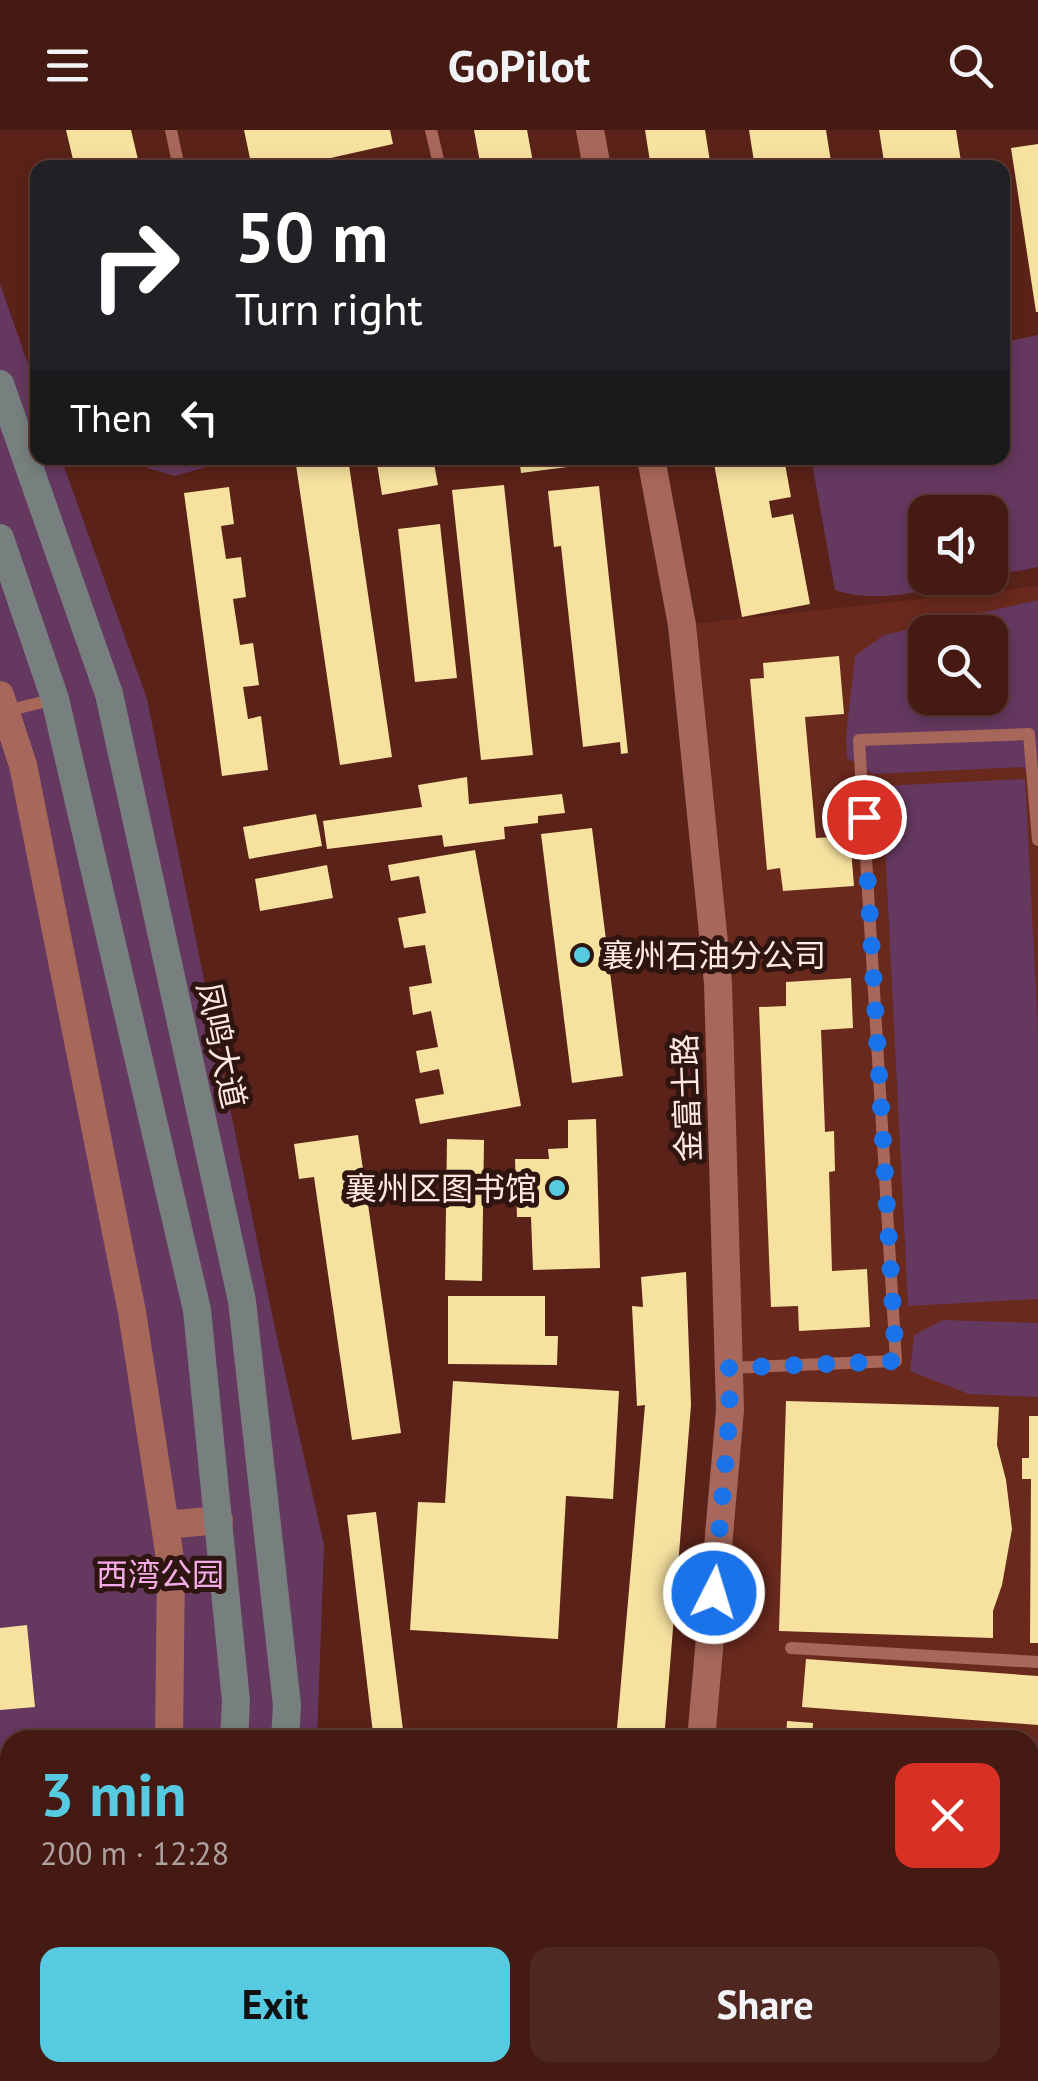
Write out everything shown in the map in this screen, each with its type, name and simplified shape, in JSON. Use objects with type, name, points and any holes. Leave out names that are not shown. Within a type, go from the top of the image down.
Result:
[{"type":"main road","name":"凤鸣大道","points":[[0,384],[109,694],[242,1301],[287,1705],[286,1730]]},
{"type":"main road","points":[[0,538],[5,570],[56,698],[197,1310],[236,1701],[235,1730]]},
{"type":"street","points":[[590,130],[596,160]]},
{"type":"street","name":"金富士路","points":[[652,465],[682,625],[718,983],[730,1410],[702,1730]]},
{"type":"street","points":[[2,706],[23,765],[128,1293],[171,1566],[169,1730]]},
{"type":"street","points":[[165,1525],[218,1520]]},
{"type":"lane","points":[[171,130],[177,160]]},
{"type":"lane","points":[[431,130],[438,160]]},
{"type":"lane","points":[[2,706],[56,698]]},
{"type":"lane","points":[[728,1368],[896,1361],[860,740],[1028,734],[1038,840]]},
{"type":"lane","points":[[792,1648],[1038,1662]]},
{"type":"shaded area","points":[[1038,586],[1038,1730],[702,1730],[730,1410],[718,983],[682,625],[956,595],[1008,595],[1008,589]]},
{"type":"green space","name":"西湾公园","points":[[0,284],[30,370],[30,465],[63,465],[147,699],[274,1324],[324,1545],[317,1730],[0,1730]]},
{"type":"green space","points":[[1038,335],[1038,567],[1008,573],[1008,495],[908,495],[908,593],[871,596],[835,590],[812,465],[1010,465],[1010,341]]},
{"type":"green space","points":[[146,465],[213,465],[175,476]]},
{"type":"green space","points":[[1038,600],[1038,779],[1022,767],[873,774],[847,758],[855,656],[884,635],[908,630],[908,715],[1008,715],[1008,615],[972,615]]},
{"type":"green space","points":[[1025,779],[1038,1029],[1038,1299],[908,1306],[882,786]]},
{"type":"green space","points":[[943,1320],[1038,1323],[1038,1397],[969,1394],[910,1371],[914,1335]]},
{"type":"building","points":[[66,130],[131,130],[138,160],[73,160]]},
{"type":"building","points":[[244,130],[390,130],[393,144],[322,160],[250,160]]},
{"type":"building","points":[[474,130],[527,130],[533,160],[480,160]]},
{"type":"building","points":[[645,130],[705,130],[710,160],[650,160]]},
{"type":"building","points":[[749,130],[826,130],[831,160],[754,160]]},
{"type":"building","points":[[879,130],[956,130],[961,160],[884,160]]},
{"type":"building","points":[[1038,144],[1038,312],[1036,312],[1011,148]]},
{"type":"building","points":[[296,465],[349,465],[392,757],[340,765]]},
{"type":"building","points":[[377,465],[434,465],[438,485],[382,495]]},
{"type":"building","points":[[520,465],[583,465],[521,473]]},
{"type":"building","points":[[714,465],[785,465],[791,497],[769,501],[772,518],[793,514],[810,604],[742,617]]},
{"type":"building","points":[[504,485],[533,755],[481,760],[452,490]]},
{"type":"building","points":[[599,486],[628,753],[621,754],[620,742],[583,747],[561,546],[554,547],[548,491]]},
{"type":"building","points":[[229,487],[234,524],[221,526],[226,559],[241,557],[246,597],[233,599],[240,645],[253,643],[259,685],[243,687],[248,719],[261,716],[268,770],[222,776],[184,493]]},
{"type":"building","points":[[440,524],[457,678],[415,682],[398,529]]},
{"type":"building","points":[[839,656],[844,714],[805,717],[816,838],[850,836],[854,886],[783,891],[780,868],[767,870],[750,679],[764,678],[763,663]]},
{"type":"building","points":[[467,777],[469,804],[562,794],[565,813],[538,816],[538,823],[504,827],[505,839],[444,847],[442,835],[327,849],[323,821],[422,807],[418,785]]},
{"type":"building","points":[[316,814],[322,846],[249,859],[243,827]]},
{"type":"building","name":"襄州石油分公司","points":[[592,828],[623,1076],[572,1083],[541,834]]},
{"type":"building","points":[[475,850],[521,1106],[420,1124],[415,1099],[444,1094],[439,1069],[420,1073],[416,1051],[438,1047],[431,1011],[413,1015],[409,987],[432,983],[425,945],[404,948],[398,918],[426,913],[419,876],[391,881],[388,865]]},
{"type":"building","points":[[327,865],[333,898],[260,911],[255,879]]},
{"type":"building","points":[[851,978],[853,1028],[821,1030],[825,1132],[834,1131],[835,1171],[829,1172],[832,1271],[867,1269],[870,1327],[799,1331],[798,1306],[771,1307],[759,1007],[786,1006],[786,982]]},
{"type":"building","name":"襄州区图书馆","points":[[596,1119],[600,1268],[533,1270],[531,1217],[517,1217],[515,1159],[549,1159],[548,1149],[568,1148],[568,1120]]},
{"type":"building","points":[[358,1135],[401,1433],[352,1440],[314,1177],[299,1179],[294,1144]]},
{"type":"building","points":[[447,1139],[484,1140],[482,1281],[445,1280]]},
{"type":"building","points":[[686,1272],[691,1405],[665,1730],[617,1730],[645,1405],[637,1406],[632,1306],[643,1307],[641,1277]]},
{"type":"building","points":[[448,1296],[545,1296],[545,1336],[558,1336],[557,1365],[448,1364]]},
{"type":"building","points":[[453,1381],[619,1391],[613,1499],[566,1496],[558,1639],[410,1630],[418,1502],[445,1503]]},
{"type":"building","points":[[786,1401],[999,1407],[997,1445],[1012,1529],[993,1611],[993,1638],[779,1631]]},
{"type":"building","points":[[1029,1416],[1038,1416],[1038,1643],[1030,1643],[1031,1479],[1022,1479],[1022,1458],[1029,1458]]},
{"type":"building","points":[[376,1512],[403,1730],[373,1730],[347,1515]]},
{"type":"building","points":[[27,1625],[35,1707],[0,1710],[0,1628]]},
{"type":"building","points":[[806,1659],[1038,1676],[1038,1725],[802,1707]]},
{"type":"building","points":[[787,1721],[813,1723],[813,1730],[787,1730]]},
{"type":"place","name":"襄州石油分公司","points":[[582,955]]},
{"type":"place","name":"襄州区图书馆","points":[[557,1188]]},
{"type":"route","points":[[714,1593],[730,1410],[728,1368],[896,1361],[864,817]]}]
